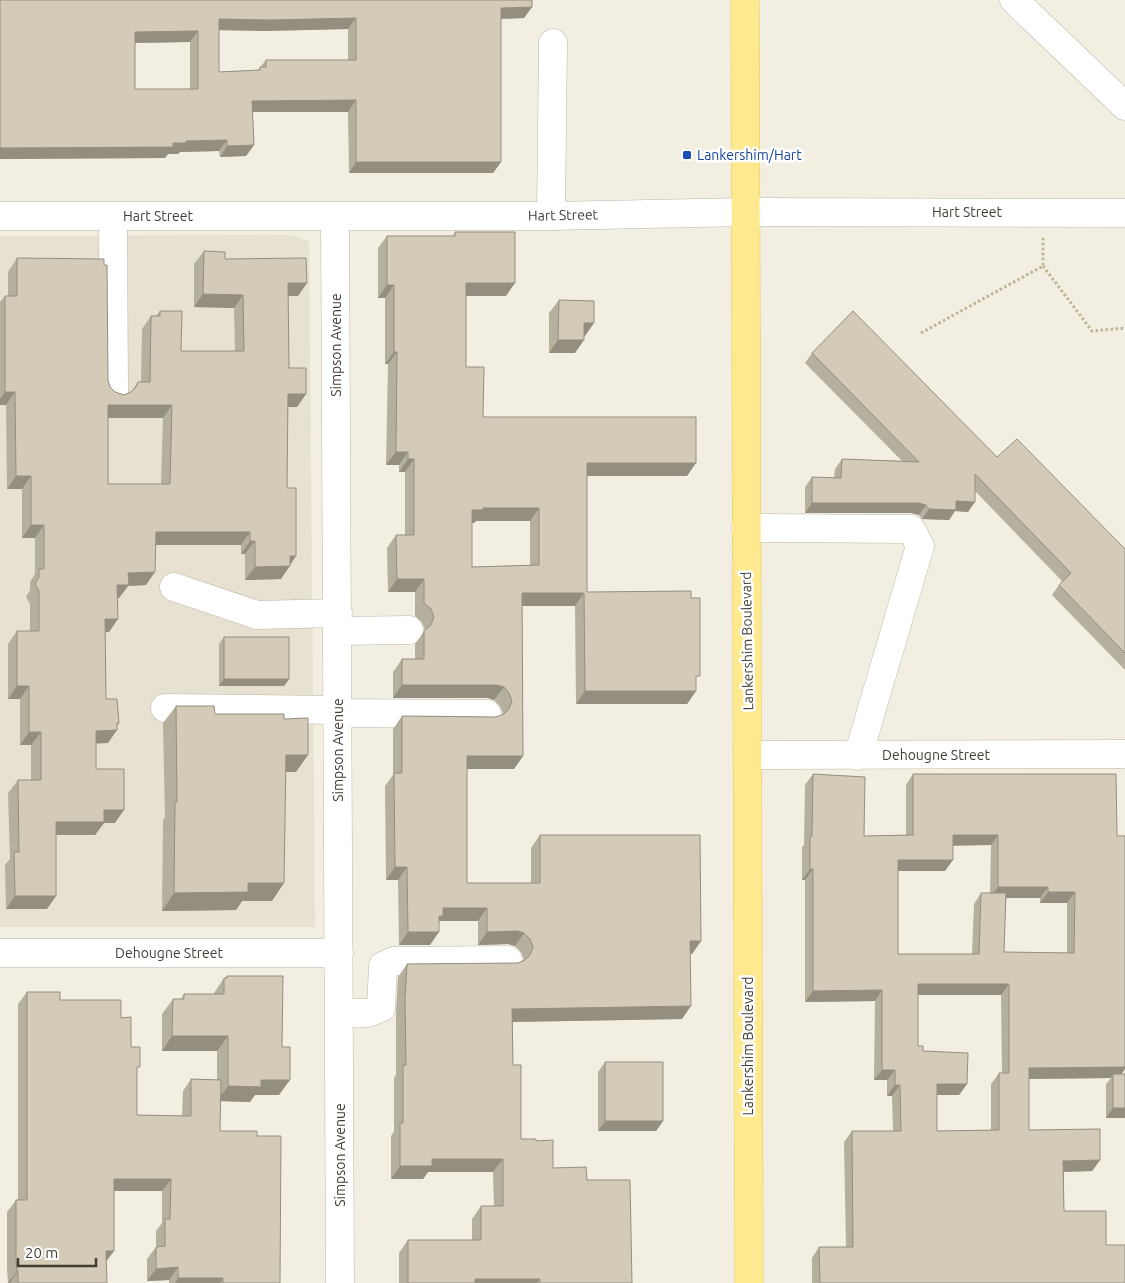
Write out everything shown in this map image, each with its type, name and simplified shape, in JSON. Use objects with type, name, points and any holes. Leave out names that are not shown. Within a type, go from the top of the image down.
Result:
[{"type":"main road","name":"Lankershim Boulevard","points":[[745,0],[749,1283]]},
{"type":"street","points":[[1014,0],[1125,106]]},
{"type":"street","points":[[551,216],[553,43]]},
{"type":"street","name":"Hart Street","points":[[0,216],[551,216],[746,212],[1125,213]]},
{"type":"street","points":[[113,216],[114,392]]},
{"type":"street","name":"Simpson Avenue","points":[[336,216],[340,1283]]},
{"type":"street","points":[[746,528],[910,529],[920,546],[858,756]]},
{"type":"street","points":[[174,587],[258,615],[409,630]]},
{"type":"street","points":[[165,708],[487,714]]},
{"type":"street","name":"Dehougne Street","points":[[748,755],[1125,754]]},
{"type":"street","name":"Dehougne Street","points":[[0,953],[339,953]]},
{"type":"street","points":[[339,1013],[368,1013],[381,1008],[383,966],[393,961],[508,960]]},
{"type":"path","points":[[1043,213],[1043,266],[1092,331],[1125,328]]},
{"type":"path","points":[[921,333],[1043,266]]},
{"type":"shaded area","points":[[291,235],[309,241],[315,927],[0,927],[0,236]]},
{"type":"building","points":[[0,0],[532,0],[532,7],[501,8],[501,162],[356,162],[356,100],[252,101],[254,145],[227,146],[227,140],[186,141],[186,143],[173,143],[173,147],[0,148]],"holes":[[[356,18],[356,60],[266,60],[266,67],[260,67],[260,70],[219,72],[219,19]],[[198,31],[198,89],[135,89],[135,32]]]},
{"type":"building","points":[[455,232],[515,232],[515,283],[466,283],[466,367],[484,367],[483,417],[696,417],[696,463],[587,463],[587,592],[691,591],[691,598],[700,598],[700,676],[696,676],[696,691],[585,691],[584,593],[522,593],[523,756],[467,756],[467,883],[540,883],[540,835],[700,835],[701,941],[690,941],[691,1006],[512,1009],[513,1065],[521,1065],[521,1139],[536,1139],[536,1141],[553,1140],[553,1168],[586,1167],[587,1180],[630,1180],[632,1283],[540,1283],[540,1279],[475,1279],[475,1283],[408,1283],[408,1240],[481,1240],[481,1206],[503,1206],[503,1159],[432,1159],[432,1166],[400,1166],[400,1123],[403,1123],[403,1065],[406,1065],[405,999],[407,964],[518,963],[530,955],[533,947],[530,939],[524,933],[517,931],[487,932],[487,908],[443,908],[443,916],[439,916],[439,932],[408,932],[407,867],[395,867],[394,773],[402,773],[402,716],[496,717],[504,714],[509,709],[512,701],[504,687],[497,685],[402,685],[402,659],[424,659],[424,631],[431,625],[434,617],[431,609],[424,603],[424,579],[397,579],[396,535],[414,535],[414,459],[408,459],[408,452],[396,452],[397,352],[394,352],[394,285],[387,285],[387,236],[455,236]],"holes":[[[483,508],[539,508],[539,565],[472,567],[472,510],[483,510]]]},
{"type":"building","points":[[204,251],[225,252],[225,259],[306,258],[307,283],[288,283],[289,368],[306,368],[306,394],[288,394],[287,488],[296,488],[296,556],[290,556],[290,566],[255,567],[255,541],[250,541],[250,532],[156,532],[155,572],[128,573],[129,585],[117,585],[118,619],[105,619],[106,699],[117,699],[119,723],[117,723],[117,730],[96,731],[96,769],[124,769],[124,810],[104,810],[104,822],[56,822],[56,896],[15,896],[14,852],[19,852],[18,780],[41,780],[41,732],[29,732],[29,686],[17,686],[17,631],[39,631],[39,591],[35,584],[39,577],[39,569],[44,569],[44,525],[31,525],[31,476],[16,476],[15,392],[5,392],[5,296],[17,296],[17,258],[104,259],[104,265],[107,265],[108,380],[110,387],[115,392],[124,395],[131,392],[138,382],[150,382],[151,316],[160,316],[160,311],[182,311],[181,351],[244,351],[243,295],[203,294]],"holes":[[[108,405],[172,405],[170,484],[108,484]]]},
{"type":"building","points":[[559,300],[594,301],[594,323],[584,323],[584,340],[558,340]]},
{"type":"building","points":[[853,311],[997,457],[1017,439],[1125,549],[1125,653],[1059,585],[1071,573],[975,474],[975,502],[956,501],[956,510],[929,509],[926,505],[918,503],[812,503],[812,477],[841,478],[842,459],[919,462],[812,353]]},
{"type":"building","points":[[224,637],[289,637],[289,679],[224,679]]},
{"type":"building","points":[[176,706],[214,706],[215,714],[284,714],[284,719],[308,718],[308,755],[286,755],[284,883],[248,883],[248,892],[174,893],[175,802],[177,802]]},
{"type":"building","points":[[813,774],[865,777],[864,836],[913,835],[913,774],[1116,774],[1117,836],[1125,836],[1125,1067],[1029,1068],[1029,1130],[1100,1129],[1100,1160],[1063,1161],[1064,1211],[1106,1211],[1106,1245],[1125,1245],[1125,1283],[820,1283],[819,1247],[853,1247],[852,1131],[901,1131],[900,1085],[895,1085],[895,1070],[882,1070],[882,990],[813,991],[813,869],[810,869],[810,836],[812,836]],"holes":[[[953,835],[998,835],[998,887],[1048,887],[1048,892],[1075,892],[1074,953],[1004,952],[1006,893],[981,893],[979,954],[898,954],[898,860],[953,860]],[[918,984],[1009,984],[1009,1073],[999,1073],[999,1130],[937,1131],[937,1084],[967,1084],[968,1053],[923,1051],[923,1046],[918,1046]]]},
{"type":"building","points":[[227,976],[283,976],[282,1047],[290,1047],[290,1080],[261,1080],[261,1087],[228,1086],[228,1036],[172,1036],[173,999],[184,999],[184,994],[224,994],[224,978],[227,978]]},
{"type":"building","points":[[27,992],[60,992],[60,1000],[121,1000],[121,1018],[131,1017],[131,1047],[140,1047],[140,1067],[137,1067],[137,1115],[191,1116],[191,1079],[221,1080],[220,1131],[257,1131],[257,1136],[281,1136],[280,1283],[223,1283],[223,1278],[178,1278],[178,1267],[156,1269],[156,1247],[165,1246],[165,1219],[170,1219],[171,1179],[114,1179],[114,1251],[106,1251],[107,1283],[18,1283],[16,1200],[27,1200]]},
{"type":"building","points":[[605,1062],[663,1062],[663,1121],[605,1121]]},
{"type":"building","points":[[1113,1074],[1125,1074],[1125,1108],[1113,1108]]},
{"type":"place","name":"Lankershim/Hart","points":[[687,155]]}]
